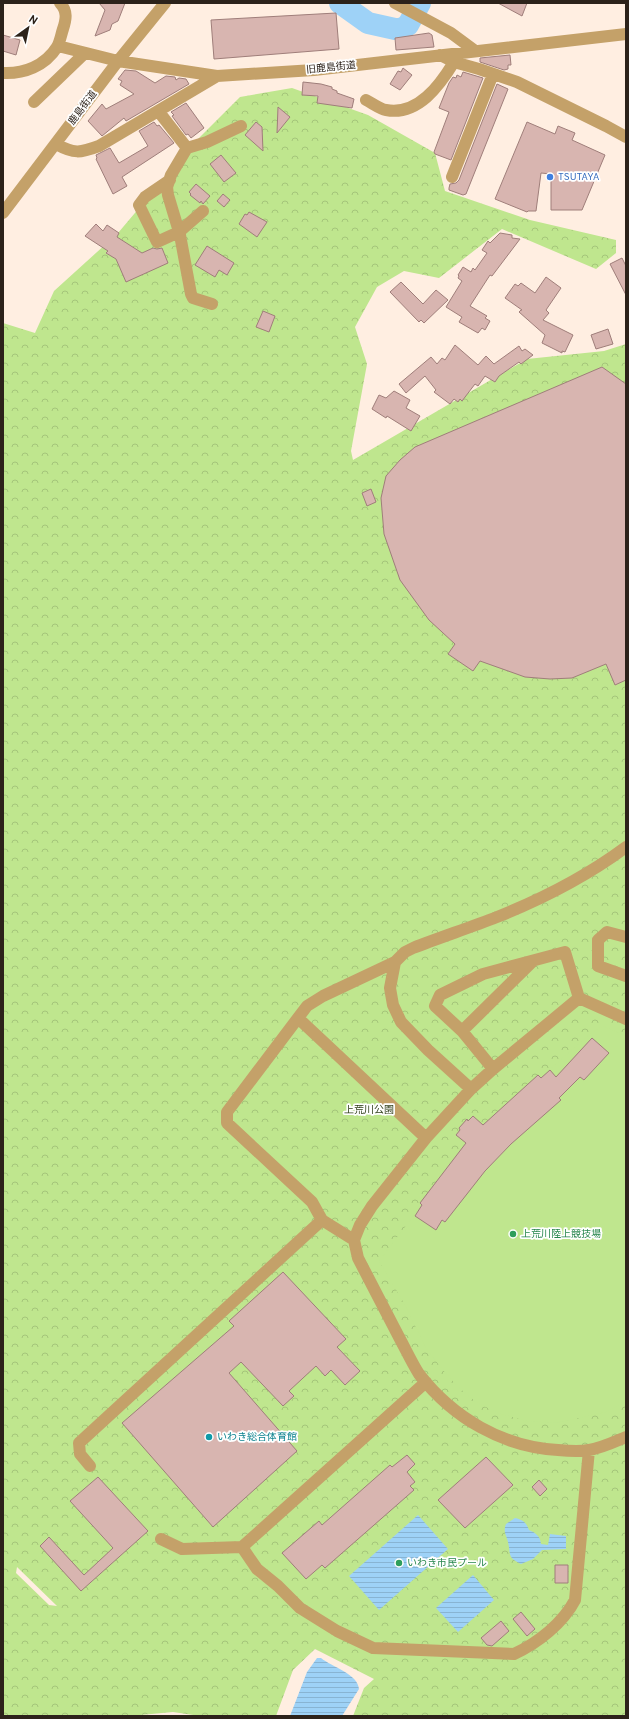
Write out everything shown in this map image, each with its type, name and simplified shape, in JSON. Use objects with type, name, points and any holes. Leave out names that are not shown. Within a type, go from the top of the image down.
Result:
[{"type":"street","points":[[3,74],[16,73],[38,66],[50,56],[58,46],[66,20],[66,11],[60,3]]},
{"type":"street","name":"鹿島街道","points":[[3,213],[118,61],[165,3]]},
{"type":"street","points":[[395,3],[451,33],[474,50]]},
{"type":"street","name":"旧鹿島街道","points":[[56,144],[69,152],[86,151],[111,141],[217,76],[314,70],[474,50],[626,34]]},
{"type":"street","points":[[58,46],[118,61],[217,76]]},
{"type":"street","points":[[34,102],[85,53]]},
{"type":"street","points":[[440,55],[454,62],[517,82],[626,137]]},
{"type":"street","points":[[366,100],[386,110],[401,110],[416,105],[431,94],[454,62]]},
{"type":"street","points":[[452,177],[493,74]]},
{"type":"street","points":[[159,112],[187,148]]},
{"type":"street","points":[[212,304],[193,298],[191,294],[179,232],[168,196],[167,187],[187,148],[207,142],[241,126]]},
{"type":"street","points":[[170,180],[145,197],[139,205],[157,242],[179,232],[203,211]]},
{"type":"street","points":[[354,1240],[322,1220],[312,1202],[227,1123],[227,1112],[306,1006],[395,962],[405,952],[413,948],[537,900],[571,883],[626,847]]},
{"type":"street","points":[[626,937],[607,932],[598,940],[598,966],[626,976]]},
{"type":"street","points":[[493,1069],[462,1031],[435,1006],[440,995],[483,974],[565,952],[579,998],[626,1019]]},
{"type":"street","points":[[462,1031],[534,961]]},
{"type":"street","points":[[395,962],[390,988],[393,1005],[401,1022],[428,1050],[471,1088]]},
{"type":"street","points":[[579,998],[471,1088],[426,1138],[372,1206],[360,1225],[354,1240],[358,1258],[418,1372],[438,1396],[471,1423],[487,1432],[517,1443],[544,1449],[574,1451],[589,1450],[606,1445],[626,1436]]},
{"type":"street","points":[[298,1018],[426,1138]]},
{"type":"street","points":[[90,1466],[80,1454],[79,1443],[322,1220]]},
{"type":"street","points":[[161,1539],[182,1549],[242,1547],[426,1382]]},
{"type":"street","points":[[242,1547],[257,1568],[300,1608],[337,1631],[373,1648],[514,1654],[527,1648],[543,1636],[569,1612],[575,1600],[589,1450]]},
{"type":"green space","name":"上荒川公園","points":[[292,88],[368,115],[435,153],[445,191],[530,220],[616,240],[616,253],[596,269],[502,229],[439,278],[404,271],[377,287],[355,327],[367,364],[351,451],[353,460],[527,359],[604,351],[626,344],[626,1716],[353,1716],[364,1688],[374,1679],[315,1649],[293,1670],[276,1716],[200,1716],[173,1712],[130,1716],[3,1716],[3,323],[35,333],[54,291],[118,233],[194,143],[240,97]],"holes":[[[17,1567],[57,1606],[49,1605],[16,1573]]]},
{"type":"green space","name":"上荒川陸上競技場","points":[[603,1026],[626,1036],[626,1402],[606,1412],[555,1423],[527,1421],[498,1413],[476,1402],[458,1387],[426,1348],[405,1305],[379,1261],[457,1159],[539,1079],[591,1033]]},
{"type":"water","name":"いわき市民プール","points":[[418,1515],[448,1549],[379,1610],[349,1576]]},
{"type":"water","points":[[515,1518],[525,1523],[529,1530],[539,1537],[541,1544],[548,1545],[550,1534],[566,1536],[566,1549],[542,1550],[533,1559],[521,1564],[517,1562],[510,1555],[505,1531],[506,1524]]},
{"type":"water","points":[[473,1575],[494,1600],[458,1632],[436,1608]]},
{"type":"water","points":[[317,1658],[321,1658],[344,1671],[354,1679],[358,1684],[359,1689],[342,1716],[290,1716],[307,1672]]},
{"type":"building","points":[[99,3],[125,3],[118,21],[112,24],[110,30],[95,36],[105,10]]},
{"type":"building","points":[[498,3],[527,3],[522,16]]},
{"type":"building","points":[[336,13],[339,49],[214,59],[211,20]]},
{"type":"building","points":[[429,33],[432,35],[434,47],[396,50],[395,38]]},
{"type":"building","points":[[3,35],[20,40],[16,55],[3,51]]},
{"type":"building","points":[[510,55],[511,65],[508,65],[508,69],[504,70],[480,62],[480,58]]},
{"type":"building","points":[[403,68],[412,75],[400,90],[390,84],[398,71],[401,72]]},
{"type":"building","points":[[125,70],[136,71],[155,83],[166,76],[175,77],[176,80],[179,78],[186,79],[189,84],[126,121],[124,118],[102,136],[88,121],[102,104],[106,109],[134,94],[120,85],[122,81],[118,79]]},
{"type":"building","points":[[463,72],[483,78],[451,160],[435,154],[434,152],[449,112],[439,108],[453,77],[456,78],[457,75],[461,77]]},
{"type":"building","points":[[303,82],[332,87],[332,89],[337,91],[337,93],[354,99],[352,108],[317,103],[318,96],[302,95]]},
{"type":"building","points":[[497,84],[508,89],[466,194],[463,195],[449,190],[450,184],[456,183],[459,180]]},
{"type":"building","points":[[186,103],[204,128],[191,138],[188,134],[186,135],[172,116],[174,115],[171,112]]},
{"type":"building","points":[[278,107],[290,117],[277,133]]},
{"type":"building","points":[[154,122],[157,126],[159,125],[174,143],[122,177],[127,186],[113,194],[96,159],[96,155],[110,148],[119,163],[148,146],[139,131]]},
{"type":"building","points":[[256,122],[262,127],[263,151],[245,135]]},
{"type":"building","name":"TSUTAYA","points":[[527,122],[555,134],[558,126],[575,133],[572,140],[605,155],[582,210],[551,210],[551,174],[541,173],[536,211],[527,212],[495,199]]},
{"type":"building","points":[[221,155],[236,173],[224,182],[210,164]]},
{"type":"building","points":[[196,184],[210,196],[203,204],[201,201],[200,203],[190,195],[191,194],[189,192]]},
{"type":"building","points":[[223,194],[230,200],[224,207],[217,201]]},
{"type":"building","points":[[249,212],[267,222],[257,237],[239,224],[245,214],[247,215]]},
{"type":"building","points":[[96,224],[103,231],[107,225],[119,233],[117,237],[142,253],[153,248],[162,248],[168,263],[126,282],[116,259],[106,253],[108,251],[85,236]]},
{"type":"building","points":[[500,233],[512,235],[512,238],[520,239],[492,276],[490,275],[470,306],[487,316],[485,318],[490,321],[485,330],[482,328],[478,333],[459,322],[462,317],[446,307],[462,281],[458,278],[458,275],[463,267],[471,272],[473,268],[475,270],[487,253],[482,250],[488,241],[490,243]]},
{"type":"building","points":[[207,246],[234,263],[227,275],[219,270],[215,277],[195,265]]},
{"type":"building","points":[[622,258],[626,266],[626,295],[610,264]]},
{"type":"building","points":[[546,277],[561,288],[546,310],[549,313],[543,320],[573,335],[565,352],[562,351],[562,353],[542,343],[545,335],[519,312],[522,310],[505,298],[515,284],[518,286],[521,283],[535,293]]},
{"type":"building","points":[[401,282],[423,304],[436,290],[448,300],[424,323],[421,320],[419,322],[390,292]]},
{"type":"building","points":[[263,311],[275,316],[269,332],[256,327]]},
{"type":"building","points":[[608,329],[613,344],[596,349],[591,335]]},
{"type":"building","points":[[455,345],[478,365],[486,356],[494,364],[519,346],[522,351],[525,349],[533,355],[521,364],[519,362],[499,376],[495,382],[485,376],[478,386],[475,384],[462,401],[460,399],[458,402],[454,399],[450,404],[434,392],[436,390],[425,376],[406,393],[399,384],[431,357],[437,364],[442,358],[445,360]]},
{"type":"building","points":[[602,367],[626,384],[626,680],[615,685],[606,664],[572,678],[550,679],[525,677],[480,661],[473,671],[448,654],[455,644],[429,620],[400,580],[384,534],[381,498],[386,476],[400,460],[415,447]]},
{"type":"building","points":[[394,391],[410,400],[406,408],[420,416],[411,431],[387,416],[386,418],[372,409],[379,395],[386,398]]},
{"type":"building","points":[[371,489],[376,502],[367,506],[362,493]]},
{"type":"building","points":[[592,1038],[609,1053],[584,1080],[580,1077],[559,1098],[561,1100],[511,1144],[485,1171],[445,1222],[442,1220],[436,1230],[415,1216],[422,1205],[420,1203],[466,1143],[456,1135],[460,1130],[459,1128],[467,1119],[468,1121],[473,1116],[483,1125],[538,1075],[541,1078],[550,1070],[556,1077]]},
{"type":"building","name":"いわき総合体育館","points":[[283,1272],[346,1339],[337,1347],[360,1371],[345,1385],[331,1370],[325,1376],[316,1366],[289,1391],[294,1396],[283,1406],[241,1362],[229,1373],[297,1451],[213,1527],[122,1423],[234,1326],[229,1321]]},
{"type":"building","points":[[407,1455],[415,1464],[407,1472],[415,1482],[410,1486],[414,1490],[325,1568],[322,1565],[306,1579],[282,1553],[319,1521],[322,1525],[390,1465],[392,1467]]},
{"type":"building","points":[[486,1457],[513,1485],[465,1528],[438,1500]]},
{"type":"building","points":[[98,1477],[148,1531],[81,1591],[40,1546],[49,1537],[84,1575],[113,1548],[70,1501]]},
{"type":"building","points":[[539,1480],[547,1489],[540,1496],[532,1487]]},
{"type":"building","points":[[555,1565],[568,1565],[568,1583],[555,1583]]},
{"type":"building","points":[[521,1612],[535,1629],[527,1636],[513,1619]]},
{"type":"building","points":[[501,1621],[509,1631],[492,1646],[487,1645],[481,1638]]},
{"type":"waterway","points":[[340,3],[368,23],[395,29],[401,29],[408,25],[420,3]]},
{"type":"place","name":"TSUTAYA","points":[[550,177]]},
{"type":"place","name":"上荒川陸上競技場","points":[[513,1234]]},
{"type":"place","name":"いわき総合体育館","points":[[209,1437]]},
{"type":"place","name":"いわき市民プール","points":[[399,1563]]}]
